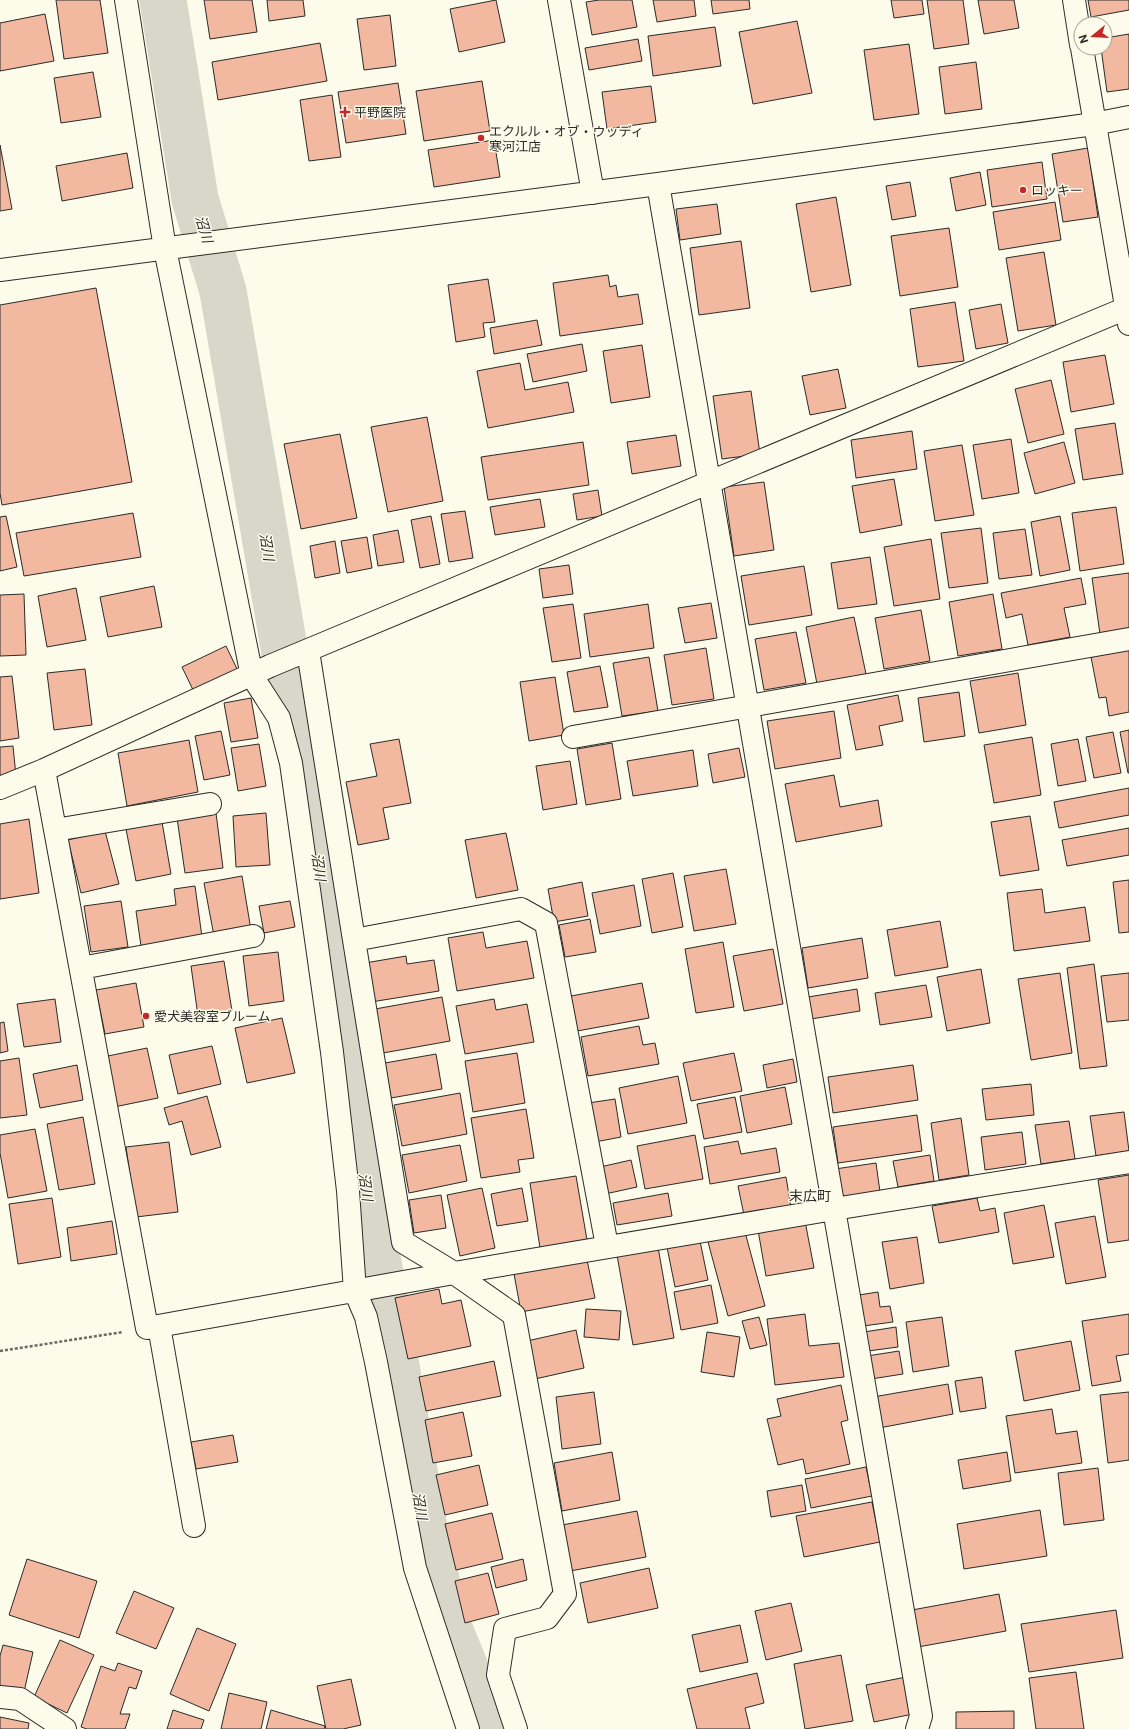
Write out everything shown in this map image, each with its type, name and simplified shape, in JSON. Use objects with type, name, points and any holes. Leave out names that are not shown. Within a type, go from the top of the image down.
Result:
[{"type":"street","points":[[126,0],[165,249],[261,671],[279,718],[291,763],[332,1052],[348,1190],[355,1291],[366,1317],[376,1362],[415,1568],[468,1729]]},
{"type":"street","points":[[559,0],[593,192]]},
{"type":"street","points":[[1074,0],[1076,16]]},
{"type":"street","points":[[0,788],[44,770],[261,671],[709,484],[1128,314],[1083,56]]},
{"type":"street","points":[[0,270],[658,184],[1094,124],[1129,117]]},
{"type":"street","points":[[658,184],[921,1716],[918,1729]]},
{"type":"street","points":[[573,737],[1129,639]]},
{"type":"street","points":[[304,653],[354,940],[403,1242],[454,1273],[514,1315],[565,1594],[547,1618],[505,1629],[498,1675],[516,1729]]},
{"type":"street","points":[[44,770],[80,968],[194,1526]]},
{"type":"street","points":[[55,830],[210,804]]},
{"type":"street","points":[[354,940],[521,909],[546,923],[607,1246]]},
{"type":"street","points":[[80,968],[253,936]]},
{"type":"street","points":[[153,1327],[607,1246],[1129,1162]]},
{"type":"street","points":[[0,1697],[20,1699],[65,1729]]},
{"type":"path","points":[[0,1351],[153,1327]]},
{"type":"building","points":[[56,0],[100,0],[108,53],[64,59]]},
{"type":"building","points":[[204,0],[252,0],[257,32],[210,39]]},
{"type":"building","points":[[267,0],[303,0],[305,16],[269,21]]},
{"type":"building","points":[[496,0],[505,42],[459,52],[450,9]]},
{"type":"building","points":[[599,0],[632,0],[637,27],[592,35],[586,2]]},
{"type":"building","points":[[653,0],[694,0],[696,16],[657,22]]},
{"type":"building","points":[[711,0],[749,0],[750,9],[713,14]]},
{"type":"building","points":[[891,0],[922,0],[924,14],[894,18]]},
{"type":"building","points":[[927,0],[963,0],[969,44],[934,49]]},
{"type":"building","points":[[978,0],[1014,0],[1019,28],[984,34]]},
{"type":"building","points":[[1088,0],[1129,0],[1129,10],[1091,16]]},
{"type":"building","points":[[45,14],[54,61],[0,71],[0,23]]},
{"type":"building","points":[[390,15],[396,66],[364,70],[357,19]]},
{"type":"building","points":[[797,21],[812,93],[753,104],[739,32]]},
{"type":"building","points":[[715,27],[721,66],[653,76],[648,36]]},
{"type":"building","points":[[1129,34],[1129,89],[1107,92],[1102,56],[1113,56],[1113,37]]},
{"type":"building","points":[[638,39],[642,61],[589,70],[585,48]]},
{"type":"building","points":[[320,43],[327,81],[218,100],[212,62]]},
{"type":"building","points":[[909,44],[919,114],[874,120],[864,50]]},
{"type":"building","points":[[976,62],[982,109],[945,114],[939,67]]},
{"type":"building","points":[[93,72],[101,117],[61,123],[54,78]]},
{"type":"building","points":[[482,81],[490,131],[424,141],[416,91]]},
{"type":"building","points":[[398,83],[406,134],[346,143],[338,92]]},
{"type":"building","points":[[651,86],[656,122],[607,129],[602,92]]},
{"type":"building","points":[[332,95],[341,157],[309,161],[300,100]]},
{"type":"building","points":[[494,140],[500,177],[434,187],[428,150]]},
{"type":"building","points":[[0,145],[12,209],[0,211]]},
{"type":"building","points":[[1088,148],[1098,217],[1063,222],[1052,154]]},
{"type":"building","points":[[127,153],[133,188],[62,201],[56,166]]},
{"type":"building","points":[[1042,162],[1047,199],[992,207],[987,170]]},
{"type":"building","points":[[980,172],[986,205],[956,211],[950,178]]},
{"type":"building","points":[[910,182],[916,216],[892,220],[886,186]]},
{"type":"building","points":[[836,197],[851,285],[811,292],[796,204]]},
{"type":"building","points":[[1055,202],[1061,240],[999,250],[993,212]]},
{"type":"building","points":[[717,204],[721,234],[680,240],[676,209]]},
{"type":"building","points":[[949,228],[958,287],[900,296],[891,236]]},
{"type":"building","points":[[741,241],[750,308],[699,315],[690,248]]},
{"type":"building","points":[[1044,252],[1056,325],[1018,331],[1006,258]]},
{"type":"building","points":[[608,275],[610,287],[616,285],[618,297],[638,294],[643,324],[560,336],[553,283]]},
{"type":"building","points":[[488,279],[495,322],[483,323],[485,337],[456,342],[448,285]]},
{"type":"building","points":[[96,288],[132,482],[2,505],[0,493],[0,305]]},
{"type":"building","points":[[955,302],[964,361],[918,367],[910,309]]},
{"type":"building","points":[[1001,304],[1008,343],[976,349],[969,310]]},
{"type":"building","points":[[537,320],[542,345],[494,354],[490,328]]},
{"type":"building","points":[[582,344],[587,371],[533,382],[527,354]]},
{"type":"building","points":[[642,345],[650,397],[611,403],[603,351]]},
{"type":"building","points":[[1105,355],[1114,404],[1071,412],[1063,362]]},
{"type":"building","points":[[520,363],[525,390],[568,382],[574,412],[488,428],[477,371]]},
{"type":"building","points":[[838,369],[846,408],[810,415],[802,376]]},
{"type":"building","points":[[1051,380],[1064,434],[1028,443],[1015,389]]},
{"type":"building","points":[[751,391],[760,454],[722,459],[713,396]]},
{"type":"building","points":[[427,417],[443,501],[388,512],[371,427]]},
{"type":"building","points":[[1115,423],[1123,474],[1083,480],[1075,429]]},
{"type":"building","points":[[912,431],[917,469],[856,478],[851,440]]},
{"type":"building","points":[[340,434],[357,518],[301,529],[284,444]]},
{"type":"building","points":[[676,435],[681,466],[632,474],[627,442]]},
{"type":"building","points":[[1011,439],[1019,493],[982,499],[973,445]]},
{"type":"building","points":[[583,442],[589,485],[488,500],[481,457]]},
{"type":"building","points":[[1064,442],[1075,483],[1035,494],[1024,453]]},
{"type":"building","points":[[962,445],[974,515],[935,521],[924,451]]},
{"type":"building","points":[[894,479],[902,525],[860,533],[852,486]]},
{"type":"building","points":[[764,482],[774,550],[734,556],[724,487]]},
{"type":"building","points":[[598,490],[602,516],[577,520],[573,494]]},
{"type":"building","points":[[540,499],[545,527],[495,535],[490,507]]},
{"type":"building","points":[[1116,507],[1124,564],[1080,571],[1072,513]]},
{"type":"building","points":[[465,511],[473,558],[449,562],[441,514]]},
{"type":"building","points":[[133,513],[141,557],[24,576],[16,533]]},
{"type":"building","points":[[6,516],[17,567],[0,571],[0,517]]},
{"type":"building","points":[[431,516],[440,564],[420,568],[411,520]]},
{"type":"building","points":[[1060,516],[1070,570],[1040,576],[1031,522]]},
{"type":"building","points":[[981,528],[988,583],[949,588],[941,533]]},
{"type":"building","points":[[1025,529],[1032,575],[999,579],[993,533]]},
{"type":"building","points":[[398,530],[404,562],[378,566],[373,535]]},
{"type":"building","points":[[367,537],[372,568],[347,573],[341,541]]},
{"type":"building","points":[[931,539],[940,599],[894,606],[884,547]]},
{"type":"building","points":[[335,541],[340,573],[315,578],[310,546]]},
{"type":"building","points":[[870,557],[877,604],[838,609],[831,563]]},
{"type":"building","points":[[569,565],[573,594],[543,598],[539,569]]},
{"type":"building","points":[[804,566],[812,615],[749,625],[741,576]]},
{"type":"building","points":[[1129,573],[1129,629],[1100,634],[1092,578]]},
{"type":"building","points":[[1081,578],[1086,604],[1064,608],[1070,637],[1028,645],[1022,614],[1006,618],[1001,593]]},
{"type":"building","points":[[154,586],[162,627],[108,637],[100,597]]},
{"type":"building","points":[[76,588],[86,640],[47,647],[38,596]]},
{"type":"building","points":[[24,594],[26,655],[0,656],[0,595]]},
{"type":"building","points":[[993,594],[1002,649],[958,656],[949,602]]},
{"type":"building","points":[[711,603],[717,638],[685,643],[678,608]]},
{"type":"building","points":[[573,604],[581,658],[552,662],[543,608]]},
{"type":"building","points":[[648,604],[654,648],[590,657],[584,614]]},
{"type":"building","points":[[921,610],[930,661],[884,669],[875,618]]},
{"type":"building","points":[[854,617],[866,674],[817,684],[806,627]]},
{"type":"building","points":[[796,632],[806,683],[764,690],[755,639]]},
{"type":"building","points":[[226,646],[238,671],[194,692],[182,667]]},
{"type":"building","points":[[706,648],[714,699],[672,705],[664,655]]},
{"type":"building","points":[[1129,650],[1129,712],[1109,716],[1106,697],[1099,698],[1091,657]]},
{"type":"building","points":[[649,657],[658,711],[622,716],[613,663]]},
{"type":"building","points":[[600,666],[608,707],[574,712],[567,672]]},
{"type":"building","points":[[85,669],[92,725],[54,730],[47,673]]},
{"type":"building","points":[[1018,673],[1026,725],[979,733],[970,681]]},
{"type":"building","points":[[12,676],[19,738],[0,741],[0,677]]},
{"type":"building","points":[[555,677],[564,735],[529,741],[520,682]]},
{"type":"building","points":[[959,692],[965,736],[924,742],[918,698]]},
{"type":"building","points":[[898,695],[903,721],[879,726],[883,745],[856,750],[847,705]]},
{"type":"building","points":[[251,698],[258,738],[231,742],[224,703]]},
{"type":"building","points":[[834,711],[841,758],[775,769],[767,721]]},
{"type":"building","points":[[1129,730],[1129,773],[1128,773],[1120,732]]},
{"type":"building","points":[[221,731],[230,775],[204,780],[195,736]]},
{"type":"building","points":[[1113,732],[1121,773],[1094,778],[1086,737]]},
{"type":"building","points":[[1032,737],[1041,795],[994,803],[984,745]]},
{"type":"building","points":[[399,739],[411,803],[383,808],[389,839],[358,845],[346,782],[377,776],[370,744]]},
{"type":"building","points":[[1078,739],[1086,781],[1058,786],[1051,744]]},
{"type":"building","points":[[189,740],[198,792],[127,806],[118,753]]},
{"type":"building","points":[[612,743],[621,799],[586,805],[577,749]]},
{"type":"building","points":[[259,744],[266,786],[238,791],[231,748]]},
{"type":"building","points":[[13,746],[16,776],[0,778],[0,747]]},
{"type":"building","points":[[739,748],[745,777],[713,783],[708,754]]},
{"type":"building","points":[[693,750],[698,786],[633,796],[627,761]]},
{"type":"building","points":[[570,761],[577,804],[543,810],[536,766]]},
{"type":"building","points":[[834,775],[840,807],[878,800],[882,826],[796,842],[785,784]]},
{"type":"building","points":[[1129,788],[1129,815],[1059,828],[1054,802]]},
{"type":"building","points":[[216,813],[223,868],[185,873],[177,818]]},
{"type":"building","points":[[266,813],[270,865],[236,867],[233,816]]},
{"type":"building","points":[[1030,816],[1039,870],[1000,876],[991,822]]},
{"type":"building","points":[[29,819],[39,893],[0,899],[0,824]]},
{"type":"building","points":[[162,822],[171,874],[136,881],[126,829]]},
{"type":"building","points":[[1129,828],[1129,855],[1067,866],[1062,840]]},
{"type":"building","points":[[105,831],[119,884],[81,893],[68,840]]},
{"type":"building","points":[[506,833],[518,890],[476,898],[465,840]]},
{"type":"building","points":[[726,869],[736,924],[694,931],[684,876]]},
{"type":"building","points":[[673,873],[683,927],[652,933],[642,879]]},
{"type":"building","points":[[242,876],[251,930],[214,936],[204,883]]},
{"type":"building","points":[[1129,880],[1129,932],[1119,933],[1113,882]]},
{"type":"building","points":[[582,882],[588,916],[554,922],[548,889]]},
{"type":"building","points":[[634,885],[641,926],[600,934],[592,893]]},
{"type":"building","points":[[195,886],[202,937],[141,946],[136,911],[176,905],[174,889]]},
{"type":"building","points":[[1042,889],[1045,913],[1085,907],[1090,941],[1014,951],[1007,893]]},
{"type":"building","points":[[121,901],[128,947],[91,952],[84,906]]},
{"type":"building","points":[[290,901],[295,927],[264,933],[259,906]]},
{"type":"building","points":[[590,919],[596,952],[565,957],[559,925]]},
{"type":"building","points":[[940,921],[948,967],[895,976],[887,930]]},
{"type":"building","points":[[483,932],[486,948],[527,941],[534,978],[457,991],[448,938]]},
{"type":"building","points":[[862,938],[868,978],[808,988],[802,948]]},
{"type":"building","points":[[723,942],[734,1007],[696,1013],[685,949]]},
{"type":"building","points":[[773,949],[783,1004],[744,1011],[733,956]]},
{"type":"building","points":[[278,952],[284,1001],[249,1006],[243,956]]},
{"type":"building","points":[[406,956],[407,964],[434,960],[439,991],[371,1002],[365,963]]},
{"type":"building","points":[[224,961],[232,1011],[198,1016],[191,966]]},
{"type":"building","points":[[1094,964],[1107,1066],[1080,1069],[1067,968]]},
{"type":"building","points":[[981,969],[990,1023],[947,1031],[937,977]]},
{"type":"building","points":[[1060,973],[1072,1053],[1031,1060],[1018,979]]},
{"type":"building","points":[[1129,973],[1129,1020],[1107,1022],[1101,976]]},
{"type":"building","points":[[136,983],[144,1027],[105,1034],[96,990]]},
{"type":"building","points":[[642,983],[649,1018],[577,1031],[571,996]]},
{"type":"building","points":[[926,985],[932,1017],[880,1025],[875,993]]},
{"type":"building","points":[[857,989],[860,1011],[811,1019],[808,997]]},
{"type":"building","points":[[442,997],[450,1041],[383,1053],[375,1009]]},
{"type":"building","points":[[55,999],[61,1042],[24,1047],[17,1004]]},
{"type":"building","points":[[494,999],[496,1010],[527,1004],[534,1042],[465,1054],[456,1006]]},
{"type":"building","points":[[282,1018],[295,1073],[247,1083],[235,1028]]},
{"type":"building","points":[[4,1022],[8,1051],[0,1053],[0,1023]]},
{"type":"building","points":[[639,1026],[643,1045],[655,1043],[659,1064],[588,1076],[581,1037]]},
{"type":"building","points":[[212,1046],[221,1084],[178,1094],[169,1055]]},
{"type":"building","points":[[147,1048],[158,1098],[114,1107],[103,1057]]},
{"type":"building","points":[[517,1053],[525,1103],[473,1112],[465,1061]]},
{"type":"building","points":[[734,1053],[742,1091],[691,1101],[683,1063]]},
{"type":"building","points":[[436,1054],[442,1089],[391,1098],[385,1063]]},
{"type":"building","points":[[19,1058],[27,1115],[0,1118],[0,1061]]},
{"type":"building","points":[[793,1059],[797,1082],[767,1088],[763,1065]]},
{"type":"building","points":[[77,1065],[83,1100],[40,1108],[33,1074]]},
{"type":"building","points":[[913,1065],[918,1100],[833,1113],[828,1077]]},
{"type":"building","points":[[678,1076],[687,1123],[628,1134],[619,1088]]},
{"type":"building","points":[[1031,1084],[1034,1115],[986,1120],[982,1089]]},
{"type":"building","points":[[785,1087],[792,1124],[747,1133],[740,1096]]},
{"type":"building","points":[[460,1093],[467,1134],[402,1146],[394,1105]]},
{"type":"building","points":[[207,1096],[221,1147],[191,1155],[182,1121],[169,1125],[164,1108]]},
{"type":"building","points":[[735,1097],[742,1132],[704,1139],[697,1104]]},
{"type":"building","points":[[615,1099],[621,1137],[595,1142],[588,1103]]},
{"type":"building","points":[[526,1109],[534,1158],[518,1160],[520,1172],[481,1178],[471,1118]]},
{"type":"building","points":[[1124,1112],[1129,1151],[1096,1156],[1090,1116]]},
{"type":"building","points":[[917,1115],[922,1151],[838,1163],[833,1127]]},
{"type":"building","points":[[83,1117],[95,1184],[59,1190],[47,1124]]},
{"type":"building","points":[[961,1118],[969,1175],[939,1180],[931,1123]]},
{"type":"building","points":[[1069,1121],[1075,1159],[1041,1164],[1035,1125]]},
{"type":"building","points":[[35,1129],[47,1191],[8,1198],[0,1153],[0,1135]]},
{"type":"building","points":[[1022,1132],[1026,1164],[985,1170],[981,1137]]},
{"type":"building","points":[[695,1135],[703,1179],[645,1189],[637,1146]]},
{"type":"building","points":[[738,1141],[741,1154],[776,1148],[780,1172],[710,1184],[704,1147]]},
{"type":"building","points":[[169,1142],[178,1212],[136,1217],[126,1147]]},
{"type":"building","points":[[460,1145],[467,1181],[409,1193],[402,1155]]},
{"type":"building","points":[[930,1155],[934,1181],[898,1187],[893,1161]]},
{"type":"building","points":[[631,1160],[637,1187],[605,1194],[600,1167]]},
{"type":"building","points":[[876,1163],[880,1192],[839,1198],[835,1169]]},
{"type":"building","points":[[1129,1175],[1129,1240],[1108,1243],[1098,1180]]},
{"type":"building","points":[[576,1176],[587,1240],[540,1248],[530,1183]]},
{"type":"building","points":[[786,1177],[791,1207],[744,1215],[738,1186]]},
{"type":"building","points":[[482,1188],[495,1248],[460,1256],[447,1195]]},
{"type":"building","points":[[522,1188],[528,1221],[497,1226],[491,1194]]},
{"type":"building","points":[[668,1193],[672,1216],[617,1225],[613,1203]]},
{"type":"building","points":[[441,1195],[446,1228],[414,1233],[409,1200]]},
{"type":"building","points":[[52,1198],[61,1257],[18,1264],[9,1204]]},
{"type":"building","points":[[977,1198],[980,1211],[995,1208],[999,1232],[939,1243],[932,1206]]},
{"type":"building","points":[[1044,1205],[1054,1257],[1013,1264],[1004,1213]]},
{"type":"building","points":[[1095,1216],[1106,1277],[1066,1284],[1055,1223]]},
{"type":"building","points":[[112,1221],[117,1254],[71,1261],[67,1228]]},
{"type":"building","points":[[805,1221],[814,1268],[766,1276],[758,1230]]},
{"type":"building","points":[[745,1232],[765,1306],[728,1316],[708,1242]]},
{"type":"building","points":[[917,1237],[924,1283],[890,1289],[882,1242]]},
{"type":"building","points":[[700,1241],[708,1280],[675,1287],[667,1247]]},
{"type":"building","points":[[658,1247],[674,1338],[633,1345],[617,1255]]},
{"type":"building","points":[[587,1260],[595,1298],[521,1312],[514,1274]]},
{"type":"building","points":[[711,1285],[718,1323],[681,1330],[674,1292]]},
{"type":"building","points":[[439,1289],[442,1304],[461,1300],[471,1346],[408,1359],[395,1298]]},
{"type":"building","points":[[878,1292],[880,1307],[890,1306],[893,1322],[863,1326],[859,1295]]},
{"type":"building","points":[[586,1309],[621,1311],[619,1340],[584,1337]]},
{"type":"building","points":[[805,1314],[809,1346],[839,1343],[844,1377],[775,1385],[767,1319]]},
{"type":"building","points":[[1129,1314],[1129,1354],[1116,1356],[1121,1381],[1092,1386],[1082,1321]]},
{"type":"building","points":[[759,1317],[767,1345],[750,1349],[742,1321]]},
{"type":"building","points":[[942,1317],[949,1366],[913,1372],[906,1322]]},
{"type":"building","points":[[896,1327],[898,1347],[868,1351],[864,1332]]},
{"type":"building","points":[[576,1330],[584,1368],[535,1379],[527,1341]]},
{"type":"building","points":[[707,1332],[740,1337],[734,1377],[701,1372]]},
{"type":"building","points":[[1071,1341],[1080,1390],[1024,1401],[1015,1351]]},
{"type":"building","points":[[899,1351],[903,1374],[871,1379],[867,1356]]},
{"type":"building","points":[[494,1361],[501,1396],[426,1411],[419,1377]]},
{"type":"building","points":[[982,1377],[986,1408],[960,1412],[955,1381]]},
{"type":"building","points":[[948,1384],[953,1414],[879,1428],[873,1397]]},
{"type":"building","points":[[841,1385],[848,1420],[841,1422],[850,1464],[806,1474],[803,1459],[778,1465],[767,1419],[781,1416],[777,1399]]},
{"type":"building","points":[[594,1392],[601,1444],[562,1449],[556,1397]]},
{"type":"building","points":[[1129,1392],[1129,1460],[1108,1463],[1100,1395]]},
{"type":"building","points":[[1052,1409],[1056,1434],[1077,1431],[1082,1463],[1015,1473],[1006,1416]]},
{"type":"building","points":[[463,1412],[472,1456],[433,1463],[425,1420]]},
{"type":"building","points":[[233,1435],[238,1462],[196,1469],[191,1442]]},
{"type":"building","points":[[612,1452],[620,1500],[562,1511],[554,1463]]},
{"type":"building","points":[[1007,1452],[1011,1481],[963,1489],[958,1460]]},
{"type":"building","points":[[479,1465],[488,1505],[445,1515],[436,1475]]},
{"type":"building","points":[[866,1467],[872,1496],[811,1508],[805,1479]]},
{"type":"building","points":[[1098,1468],[1104,1520],[1064,1525],[1058,1473]]},
{"type":"building","points":[[802,1485],[806,1511],[771,1517],[767,1491]]},
{"type":"building","points":[[872,1502],[880,1542],[804,1557],[796,1516]]},
{"type":"building","points":[[1040,1510],[1047,1556],[964,1569],[957,1524]]},
{"type":"building","points":[[637,1511],[646,1557],[570,1571],[562,1525]]},
{"type":"building","points":[[492,1513],[503,1559],[456,1570],[445,1524]]},
{"type":"building","points":[[27,1559],[97,1581],[79,1638],[9,1615]]},
{"type":"building","points":[[523,1559],[527,1580],[496,1588],[491,1567]]},
{"type":"building","points":[[649,1568],[658,1608],[588,1623],[580,1583]]},
{"type":"building","points":[[488,1573],[499,1614],[465,1623],[455,1581]]},
{"type":"building","points":[[134,1591],[174,1608],[156,1649],[116,1633]]},
{"type":"building","points":[[999,1594],[1006,1631],[918,1647],[912,1610]]},
{"type":"building","points":[[791,1603],[802,1651],[766,1660],[755,1611]]},
{"type":"building","points":[[1116,1610],[1123,1658],[1029,1672],[1021,1624]]},
{"type":"building","points":[[740,1625],[748,1662],[700,1672],[692,1635]]},
{"type":"building","points":[[197,1628],[236,1644],[209,1711],[170,1694]]},
{"type":"building","points":[[60,1640],[94,1655],[67,1713],[34,1697]]},
{"type":"building","points":[[3,1645],[33,1652],[24,1692],[0,1687],[0,1656]]},
{"type":"building","points":[[841,1655],[853,1721],[805,1729],[794,1664]]},
{"type":"building","points":[[118,1663],[142,1671],[136,1689],[129,1687],[120,1714],[130,1714],[125,1729],[87,1729],[81,1727],[101,1666],[115,1671]]},
{"type":"building","points":[[1076,1672],[1084,1729],[1036,1729],[1029,1678]]},
{"type":"building","points":[[757,1673],[764,1703],[745,1708],[750,1729],[697,1729],[687,1689]]},
{"type":"building","points":[[906,1677],[913,1714],[874,1722],[866,1685]]},
{"type":"building","points":[[351,1679],[361,1725],[343,1729],[326,1729],[317,1686]]},
{"type":"building","points":[[229,1693],[267,1702],[261,1729],[221,1729]]},
{"type":"building","points":[[173,1710],[204,1720],[201,1729],[167,1729]]},
{"type":"building","points":[[271,1710],[325,1726],[324,1729],[266,1729]]},
{"type":"building","points":[[1014,1711],[1014,1729],[956,1729],[956,1712]]},
{"type":"building","points":[[0,1717],[29,1723],[28,1729],[0,1729]]},
{"type":"waterway","name":"沼川","points":[[163,0],[195,199],[223,291],[299,735],[375,1245],[427,1545],[448,1626],[485,1717],[488,1729]]},
{"type":"place","name":"平野医院","points":[[345,112]]},
{"type":"place","name":"エクルル・オブ・ウッディ 寒河江店","points":[[481,138]]},
{"type":"place","name":"ロッキー","points":[[1023,190]]},
{"type":"place","name":"愛犬美容室ブルーム","points":[[146,1016]]},
{"type":"district","name":"末広町","points":[[810,1196]]}]
